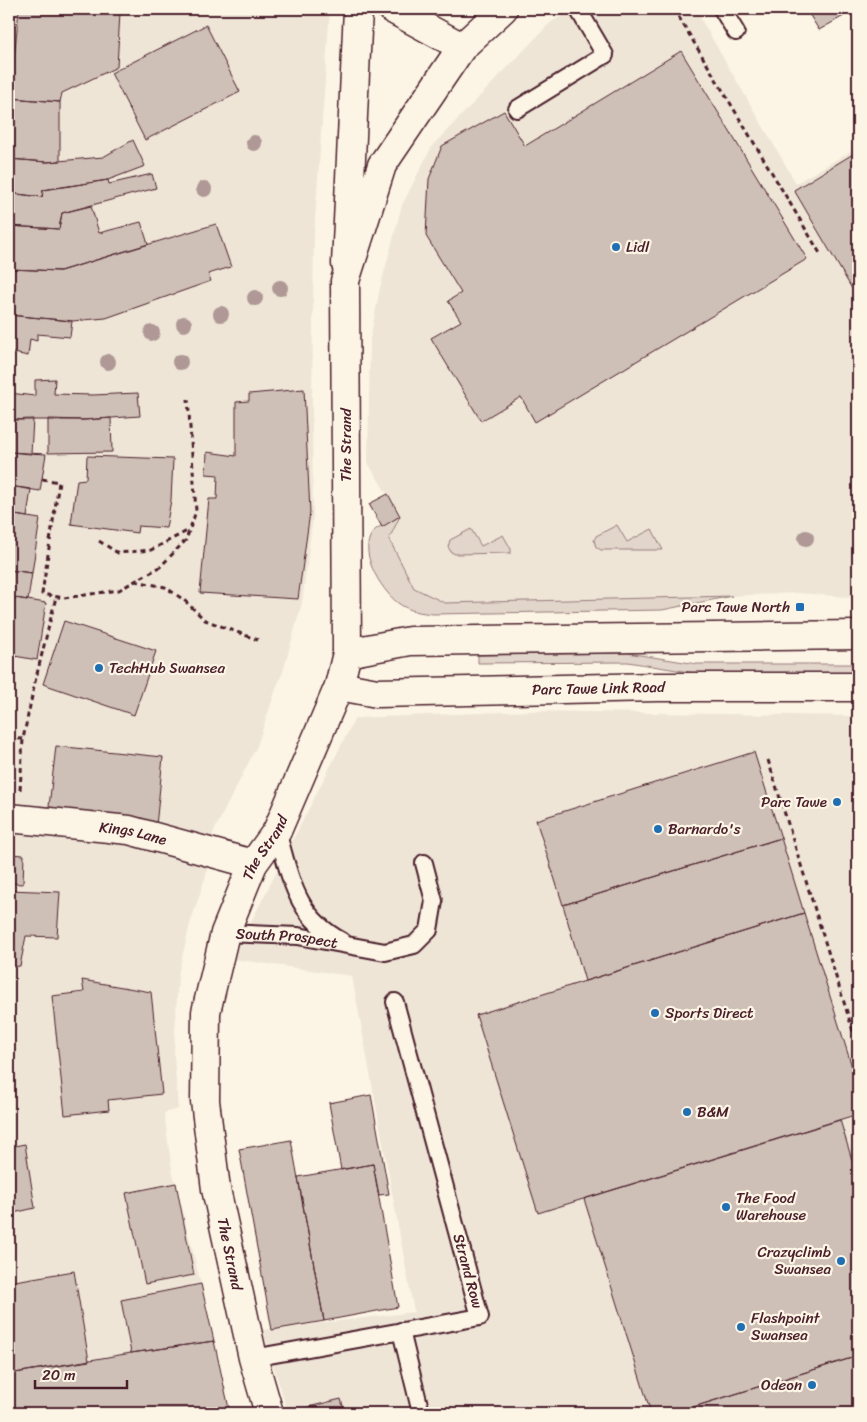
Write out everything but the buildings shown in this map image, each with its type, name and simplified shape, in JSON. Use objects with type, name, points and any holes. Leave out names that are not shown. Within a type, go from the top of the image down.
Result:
[{"type":"street","name":"The Strand","points":[[270,1413],[253,1358],[216,1189],[205,1101],[206,1012],[224,933],[253,864],[277,832],[339,686],[347,653],[346,281],[358,9]]},
{"type":"street","points":[[392,9],[462,47]]},
{"type":"street","name":"The Strand","points":[[346,281],[382,166],[462,47],[503,9]]},
{"type":"street","points":[[347,653],[410,641],[858,635]]},
{"type":"street","name":"Parc Tawe Link Road","points":[[339,686],[377,693],[658,687],[858,688]]},
{"type":"street","name":"Kings Lane","points":[[14,818],[129,830],[253,864]]},
{"type":"lane","points":[[517,109],[605,55],[578,9]]},
{"type":"lane","points":[[722,9],[736,32]]},
{"type":"lane","name":"South Prospect","points":[[277,832],[296,897],[309,916],[329,934],[351,945]]},
{"type":"lane","name":"South Prospect","points":[[224,933],[298,936],[385,952],[414,945],[429,930],[434,901],[424,863]]},
{"type":"lane","name":"Strand Row","points":[[253,1358],[480,1317],[395,1002]]},
{"type":"lane","points":[[401,1331],[420,1413]]},
{"type":"path","points":[[674,9],[821,255]]},
{"type":"path","points":[[42,479],[59,482],[42,594],[64,598],[119,590],[160,567],[186,540],[190,530],[196,511],[188,399]]},
{"type":"path","points":[[98,541],[118,553],[151,550],[190,530]]},
{"type":"path","points":[[134,581],[165,587],[184,600],[205,620],[258,640]]},
{"type":"path","points":[[14,818],[23,739],[56,597]]},
{"type":"path","points":[[9,738],[23,739]]},
{"type":"path","points":[[768,760],[858,1047]]},
{"type":"path","points":[[853,1032],[858,1030]]},
{"type":"path","points":[[858,1128],[855,1128],[858,1138]]},
{"type":"shaded area","points":[[19,9],[330,9],[314,234],[313,516],[302,603],[283,672],[257,746],[213,833],[209,866],[190,924],[178,975],[174,1054],[178,1109],[164,1113],[172,1170],[201,1284],[230,1413],[9,1413],[9,107]]},
{"type":"shaded area","name":"Parc Tawe North","points":[[573,9],[695,9],[796,183],[858,147],[858,598],[798,593],[445,603],[414,588],[369,504],[387,494],[368,463],[370,339],[380,288],[402,205],[432,146],[550,23]]},
{"type":"shaded area","points":[[400,516],[389,539],[414,588],[445,603],[732,596],[662,610],[434,614],[415,611],[402,606],[384,589],[372,568],[369,557],[370,537],[376,529]]},
{"type":"shaded area","points":[[617,525],[627,542],[652,529],[663,550],[601,550],[596,547],[594,540],[596,536]]},
{"type":"shaded area","points":[[471,529],[481,546],[503,535],[511,549],[511,553],[455,554],[451,552],[448,547],[450,540]]},
{"type":"shaded area","points":[[627,653],[697,664],[858,664],[858,673],[695,673],[628,662],[478,663],[478,655]]},
{"type":"shaded area","name":"Parc Tawe","points":[[529,711],[858,716],[858,1413],[288,1413],[262,1330],[414,1312],[352,976],[232,959],[355,718]]},
{"type":"place","name":"Lidl","points":[[616,247]]},
{"type":"place","name":"Parc Tawe North","points":[[800,607]]},
{"type":"place","name":"TechHub Swansea","points":[[99,668]]},
{"type":"place","name":"Parc Tawe","points":[[837,802]]},
{"type":"place","name":"Barnardo's","points":[[658,829]]},
{"type":"place","name":"Sports Direct","points":[[655,1013]]},
{"type":"place","name":"B&M","points":[[687,1112]]},
{"type":"place","name":"The Food Warehouse","points":[[726,1207]]},
{"type":"place","name":"Crazyclimb Swansea","points":[[841,1261]]},
{"type":"place","name":"Flashpoint Swansea","points":[[741,1327]]},
{"type":"place","name":"Odeon","points":[[812,1385]]}]
